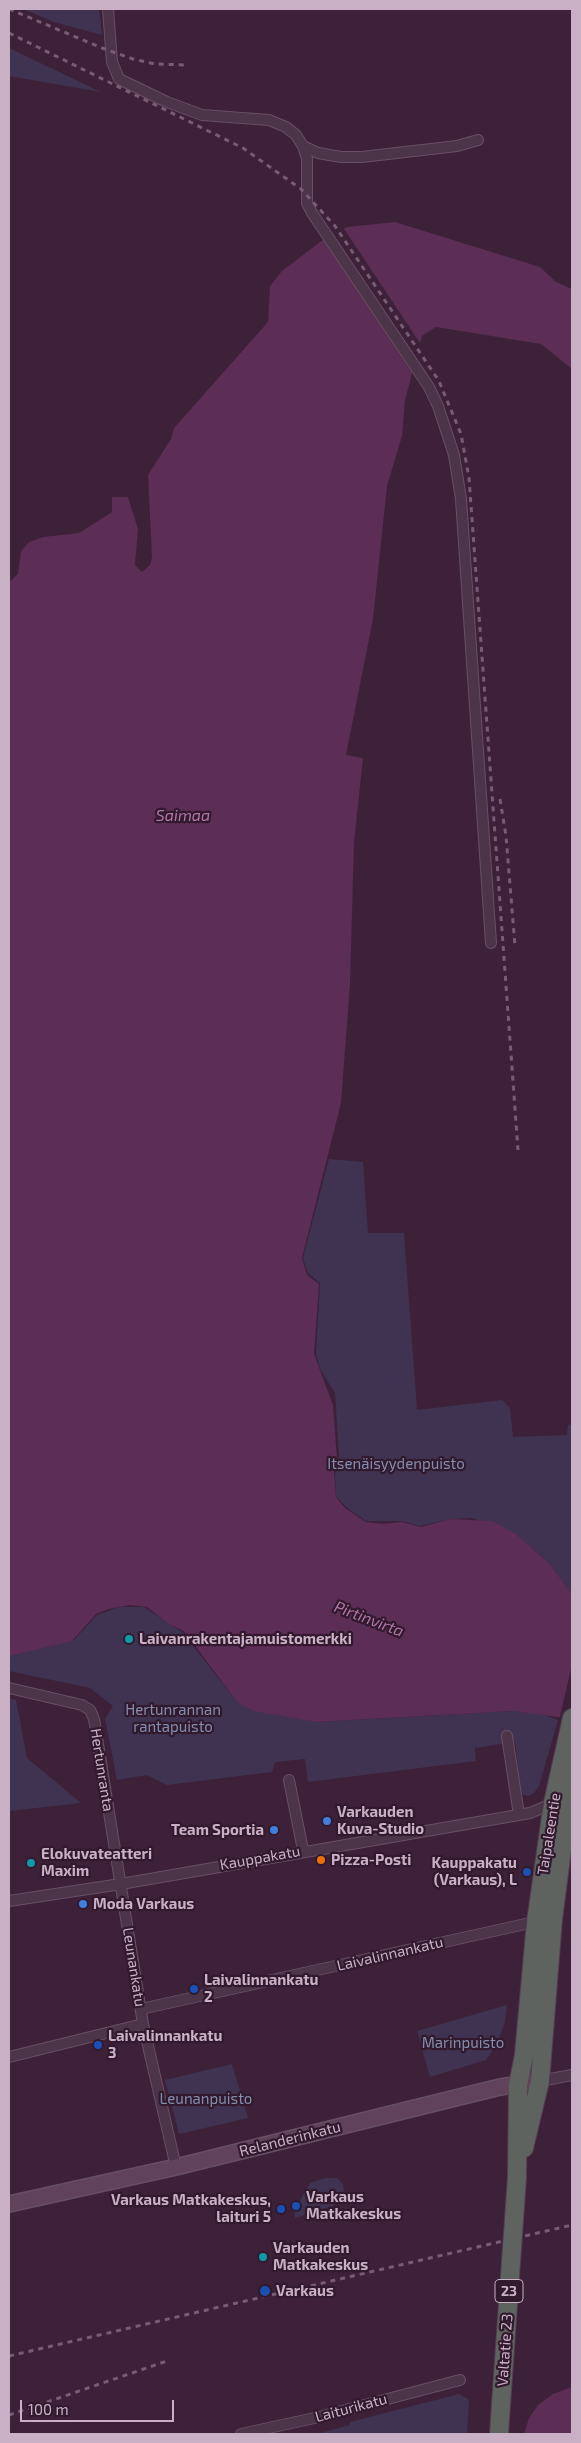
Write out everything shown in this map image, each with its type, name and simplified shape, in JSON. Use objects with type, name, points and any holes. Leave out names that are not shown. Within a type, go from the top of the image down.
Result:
[{"type":"highway","name":"Taipaleentie","points":[[564,1801],[564,1753],[572,1718]]},
{"type":"highway","name":"Taipaleentie","points":[[544,1920],[564,1801],[572,1773]]},
{"type":"highway","name":"23","points":[[540,2081],[544,1920]]},
{"type":"highway","name":"23","points":[[518,2085],[544,1920]]},
{"type":"highway","name":"Valtatie 23","points":[[517,2172],[540,2081]]},
{"type":"highway","name":"Valtatie 23","points":[[499,2434],[517,2172],[518,2085]]},
{"type":"main road","name":"Relanderinkatu","points":[[9,2204],[176,2167],[500,2087],[540,2081]]},
{"type":"street","points":[[108,9],[112,62],[119,79],[167,102],[202,114],[269,120],[286,127],[296,135],[303,146],[307,159],[307,203],[429,387],[447,429],[461,499],[491,944]]},
{"type":"street","points":[[303,146],[318,153],[362,157],[457,146],[478,140]]},
{"type":"street","name":"Hertunranta","points":[[9,1688],[82,1705],[90,1710],[94,1719],[121,1884]]},
{"type":"street","points":[[507,1736],[519,1815]]},
{"type":"street","points":[[289,1780],[303,1850]]},
{"type":"street","name":"Kauppakatu","points":[[9,1901],[121,1884],[303,1850],[519,1815],[564,1801]]},
{"type":"street","name":"Leunankatu","points":[[121,1884],[143,2024],[176,2167]]},
{"type":"street","name":"Laivalinnankatu","points":[[141,2009],[544,1920]]},
{"type":"street","points":[[9,2057],[143,2024]]},
{"type":"street","name":"Relanderinkatu","points":[[540,2081],[572,2075]]},
{"type":"street","name":"Laiturikatu","points":[[241,2434],[319,2417],[460,2380]]},
{"type":"green space","points":[[23,9],[99,9],[102,35],[54,22]]},
{"type":"green space","points":[[9,48],[101,92],[9,76]]},
{"type":"green space","name":"Itsenäisyydenpuisto","points":[[329,1159],[363,1162],[368,1233],[404,1233],[417,1410],[502,1400],[510,1408],[513,1437],[567,1435],[568,1425],[572,1424],[572,1594],[549,1563],[516,1534],[472,1518],[451,1519],[420,1526],[401,1521],[366,1521],[346,1507],[336,1496],[335,1475],[339,1456],[335,1393],[320,1369],[316,1354],[320,1283],[308,1273],[303,1258]]},
{"type":"green space","name":"Hertunrannan rantapuisto","points":[[119,1607],[144,1607],[182,1632],[238,1703],[316,1722],[513,1711],[543,1714],[558,1720],[539,1786],[534,1793],[528,1796],[521,1794],[515,1742],[475,1748],[476,1761],[308,1782],[305,1759],[275,1762],[272,1772],[167,1785],[147,1775],[117,1780],[105,1719],[113,1706],[90,1688],[9,1671],[9,1655],[74,1640],[97,1615]]},
{"type":"green space","points":[[9,1698],[16,1700],[27,1758],[81,1803],[9,1811]]},
{"type":"green space","name":"Marinpuisto","points":[[507,2005],[505,2021],[498,2042],[486,2060],[430,2077],[417,2031]]},
{"type":"green space","name":"Leunanpuisto","points":[[232,2064],[248,2118],[179,2134],[165,2080]]},
{"type":"green space","points":[[325,2178],[337,2178],[343,2184],[344,2192],[341,2201],[333,2206],[295,2218],[294,2211],[310,2183]]},
{"type":"green space","points":[[459,2394],[469,2400],[467,2434],[316,2434],[350,2425],[350,2422]]},
{"type":"water","name":"Saimaa","points":[[395,222],[540,267],[556,282],[572,289],[572,369],[541,344],[436,327],[422,336],[405,400],[402,436],[387,486],[373,619],[346,755],[363,758],[354,842],[350,984],[341,1103],[302,1258],[307,1275],[319,1284],[314,1354],[333,1405],[337,1460],[334,1473],[336,1497],[345,1508],[366,1522],[383,1524],[401,1522],[421,1527],[451,1519],[492,1521],[516,1534],[549,1563],[572,1594],[572,1719],[513,1711],[316,1722],[254,1711],[238,1703],[184,1631],[169,1624],[147,1607],[130,1605],[108,1609],[96,1614],[72,1641],[9,1656],[9,582],[18,574],[21,551],[29,542],[43,537],[79,533],[112,512],[112,497],[128,497],[138,529],[135,565],[142,572],[150,565],[152,557],[148,475],[171,439],[174,428],[268,322],[270,286],[282,271],[320,242],[347,227]]},
{"type":"water","points":[[572,2387],[572,2434],[524,2434],[529,2418],[538,2405],[553,2394]]},
{"type":"pier","points":[[342,226],[422,346],[414,376],[322,238]]},
{"type":"pier","points":[[572,1665],[572,1722],[559,1720]]},
{"type":"railway","points":[[9,9],[133,59],[155,64],[187,65]]},
{"type":"railway","points":[[9,33],[243,148],[301,189],[335,226],[439,381],[461,434],[469,478],[518,1150]]},
{"type":"railway","points":[[500,799],[506,836],[515,946]]},
{"type":"railway","points":[[9,2356],[572,2225]]},
{"type":"railway","points":[[9,2415],[167,2361]]},
{"type":"place","name":"Laivanrakentajamuistomerkki","points":[[129,1639]]},
{"type":"place","name":"Varkauden Kuva-Studio","points":[[327,1821]]},
{"type":"place","name":"Team Sportia","points":[[274,1830]]},
{"type":"place","name":"Pizza-Posti","points":[[321,1860]]},
{"type":"place","name":"Elokuvateatteri Maxim","points":[[31,1863]]},
{"type":"place","name":"Kauppakatu (Varkaus), L","points":[[527,1872]]},
{"type":"place","name":"Moda Varkaus","points":[[83,1904]]},
{"type":"place","name":"Laivalinnankatu 2","points":[[194,1989]]},
{"type":"place","name":"Laivalinnankatu 3","points":[[98,2045]]},
{"type":"place","name":"Varkaus Matkakeskus","points":[[296,2206]]},
{"type":"place","name":"Varkaus Matkakeskus, laituri 5","points":[[281,2209]]},
{"type":"place","name":"Varkauden Matkakeskus","points":[[263,2257]]},
{"type":"place","name":"Varkaus","points":[[265,2291]]},
{"type":"water label","name":"Pirtinvirta","points":[[369,1619]]}]
